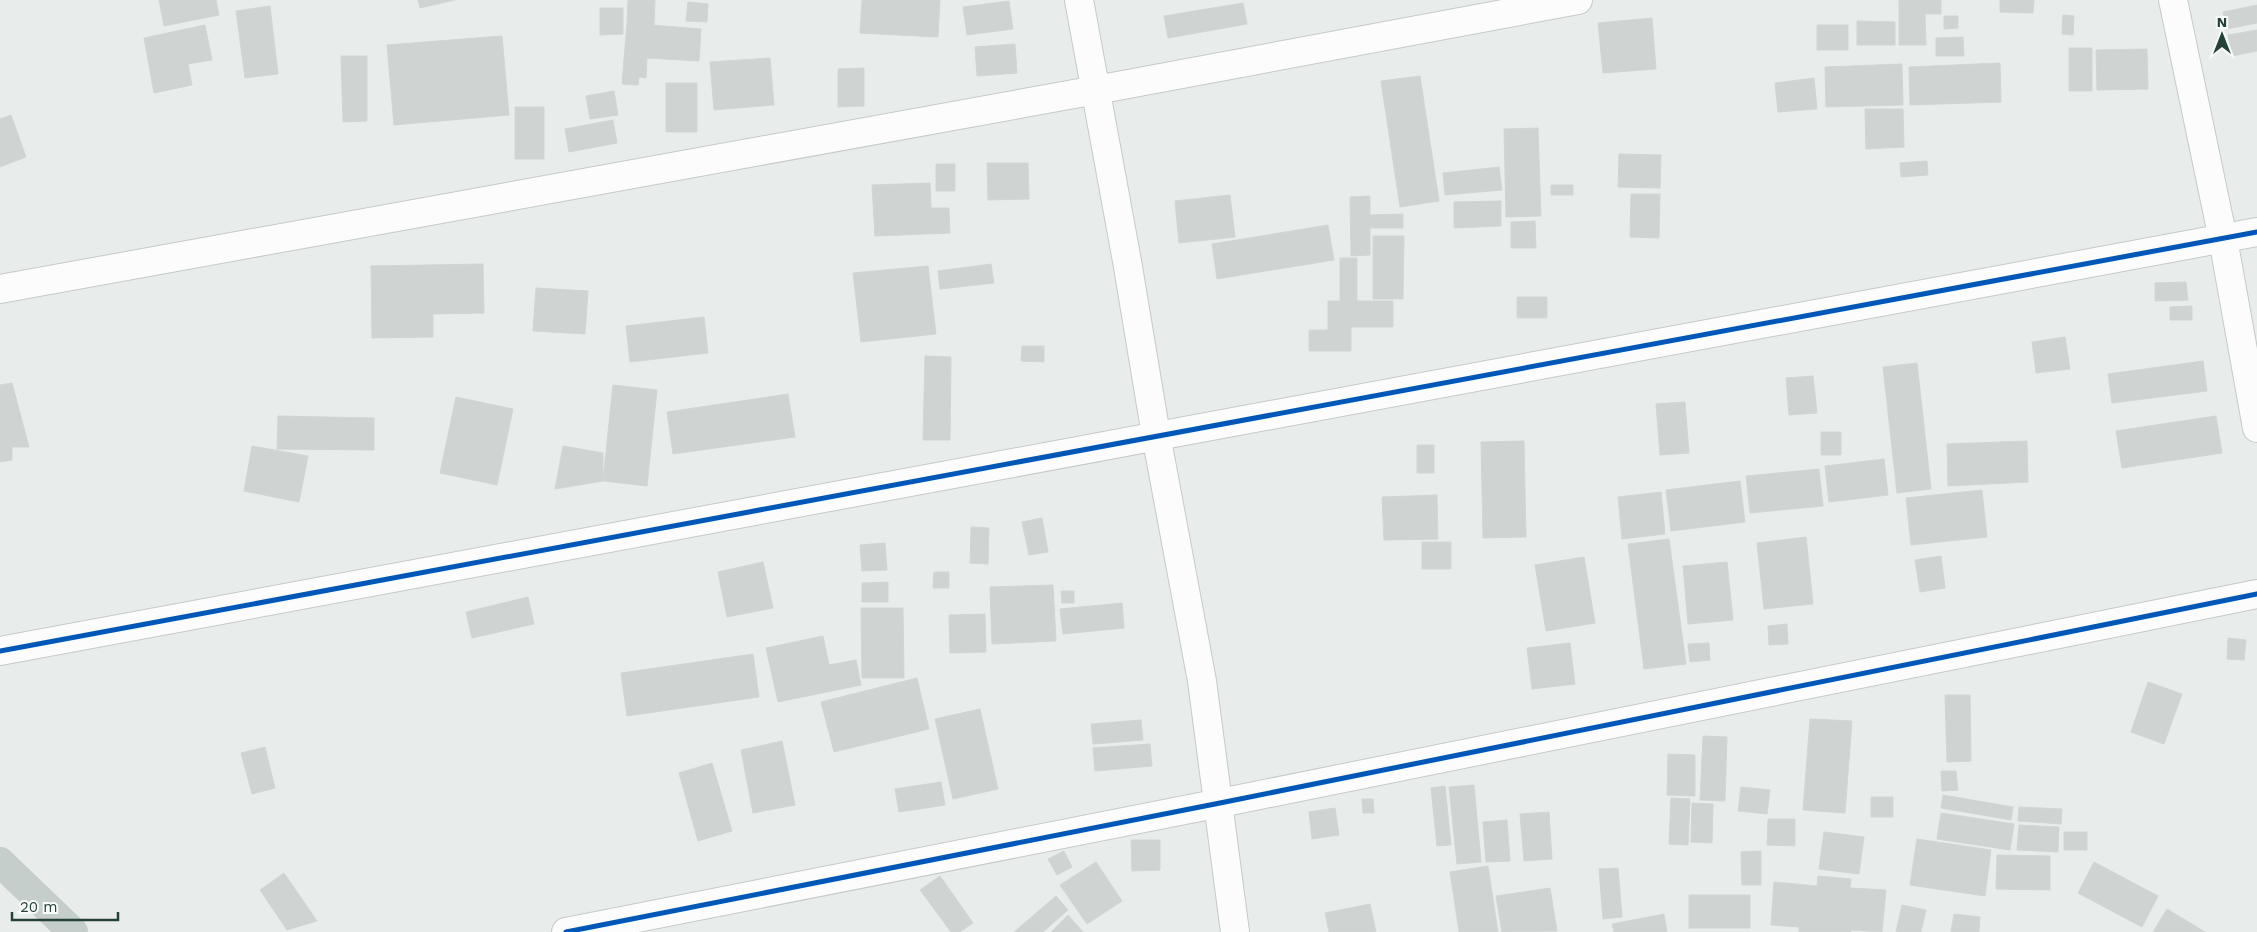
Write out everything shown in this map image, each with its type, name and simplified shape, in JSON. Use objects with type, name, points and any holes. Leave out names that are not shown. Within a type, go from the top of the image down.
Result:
[{"type":"highway","points":[[0,862],[73,932]]},
{"type":"street","points":[[1079,0],[1156,435],[1196,643],[1220,803],[1235,932]]},
{"type":"street","points":[[0,289],[1096,90],[1578,0]]},
{"type":"street","points":[[2173,0],[2223,239],[2257,428]]},
{"type":"street","points":[[0,651],[2257,232]]},
{"type":"street","points":[[566,932],[1220,803],[2257,594]]},
{"type":"building","points":[[159,0],[216,0],[219,15],[164,26]]},
{"type":"building","points":[[418,0],[455,0],[420,8]]},
{"type":"building","points":[[628,0],[655,0],[654,25],[627,23]]},
{"type":"building","points":[[862,0],[940,0],[938,37],[860,33]]},
{"type":"building","points":[[1899,0],[1941,0],[1941,14],[1925,14],[1926,45],[1899,45]]},
{"type":"building","points":[[2000,0],[2034,0],[2033,13],[2000,12]]},
{"type":"building","points":[[1009,1],[1013,29],[967,35],[963,7]]},
{"type":"building","points":[[688,2],[708,4],[707,22],[686,21]]},
{"type":"building","points":[[1243,3],[1247,24],[1168,38],[1164,16]]},
{"type":"building","points":[[2257,5],[2257,23],[2227,29],[2223,12]]},
{"type":"building","points":[[270,6],[278,74],[245,78],[236,11]]},
{"type":"building","points":[[600,8],[623,8],[623,34],[600,35]]},
{"type":"building","points":[[2063,15],[2074,16],[2073,35],[2062,34]]},
{"type":"building","points":[[1944,16],[1958,16],[1958,28],[1944,29]]},
{"type":"building","points":[[1652,18],[1656,69],[1603,73],[1598,23]]},
{"type":"building","points":[[1857,21],[1895,22],[1895,45],[1857,45]]},
{"type":"building","points":[[627,23],[701,29],[699,61],[647,58],[646,78],[639,77],[638,85],[622,84]]},
{"type":"building","points":[[205,25],[212,60],[188,64],[192,85],[154,93],[144,38]]},
{"type":"building","points":[[1817,25],[1848,25],[1848,50],[1817,50]]},
{"type":"building","points":[[2257,30],[2257,51],[2232,56],[2228,35]]},
{"type":"building","points":[[502,36],[509,115],[394,125],[387,45]]},
{"type":"building","points":[[1963,37],[1964,56],[1936,56],[1936,38]]},
{"type":"building","points":[[1015,44],[1017,73],[977,76],[975,47]]},
{"type":"building","points":[[2069,48],[2092,48],[2092,91],[2069,91]]},
{"type":"building","points":[[2147,49],[2148,89],[2097,90],[2096,50]]},
{"type":"building","points":[[341,56],[367,56],[367,121],[343,122]]},
{"type":"building","points":[[770,58],[774,105],[714,110],[710,62]]},
{"type":"building","points":[[2000,63],[2001,102],[1910,105],[1909,67]]},
{"type":"building","points":[[1902,64],[1903,105],[1826,107],[1825,67]]},
{"type":"building","points":[[864,68],[864,106],[838,107],[838,69]]},
{"type":"building","points":[[1420,76],[1439,201],[1400,207],[1381,81]]},
{"type":"building","points":[[1814,78],[1817,109],[1778,112],[1775,83]]},
{"type":"building","points":[[666,83],[697,83],[697,132],[666,132]]},
{"type":"building","points":[[614,91],[618,115],[590,119],[586,96]]},
{"type":"building","points":[[515,107],[544,107],[544,159],[515,159]]},
{"type":"building","points":[[1865,109],[1903,109],[1904,147],[1866,149]]},
{"type":"building","points":[[11,115],[26,157],[0,167],[0,119]]},
{"type":"building","points":[[613,120],[617,143],[569,152],[565,129]]},
{"type":"building","points":[[1538,128],[1541,216],[1506,217],[1504,129]]},
{"type":"building","points":[[1619,154],[1661,155],[1660,188],[1618,187]]},
{"type":"building","points":[[1927,161],[1928,175],[1901,177],[1900,163]]},
{"type":"building","points":[[987,163],[1028,163],[1029,199],[988,200]]},
{"type":"building","points":[[936,164],[955,164],[955,191],[936,191]]},
{"type":"building","points":[[1499,167],[1502,190],[1445,195],[1443,173]]},
{"type":"building","points":[[930,183],[931,208],[949,208],[950,233],[875,236],[872,185]]},
{"type":"building","points":[[1551,185],[1573,185],[1573,195],[1551,195]]},
{"type":"building","points":[[1631,194],[1660,194],[1659,238],[1630,237]]},
{"type":"building","points":[[1230,195],[1235,237],[1179,243],[1175,201]]},
{"type":"building","points":[[1370,196],[1370,215],[1403,214],[1403,228],[1370,228],[1370,255],[1351,256],[1350,197]]},
{"type":"building","points":[[1501,201],[1501,226],[1454,228],[1454,202]]},
{"type":"building","points":[[1535,221],[1536,248],[1511,248],[1511,222]]},
{"type":"building","points":[[1328,225],[1334,260],[1217,279],[1212,244]]},
{"type":"building","points":[[1373,236],[1404,236],[1403,299],[1373,299]]},
{"type":"building","points":[[1340,258],[1357,258],[1357,301],[1393,301],[1393,327],[1351,327],[1351,351],[1309,351],[1309,330],[1328,330],[1328,301],[1340,301]]},
{"type":"building","points":[[483,264],[484,313],[433,314],[433,337],[372,338],[371,266]]},
{"type":"building","points":[[991,264],[994,283],[940,289],[938,271]]},
{"type":"building","points":[[928,266],[936,334],[861,342],[853,273]]},
{"type":"building","points":[[2186,282],[2188,300],[2155,301],[2155,283]]},
{"type":"building","points":[[536,288],[588,291],[585,334],[533,331]]},
{"type":"building","points":[[1517,297],[1547,297],[1547,318],[1517,318]]},
{"type":"building","points":[[2192,306],[2192,320],[2170,320],[2170,307]]},
{"type":"building","points":[[704,317],[708,353],[630,362],[626,326]]},
{"type":"building","points":[[2065,337],[2070,369],[2036,373],[2032,342]]},
{"type":"building","points":[[1022,346],[1044,346],[1044,362],[1021,361]]},
{"type":"building","points":[[925,356],[951,357],[950,440],[923,440]]},
{"type":"building","points":[[2203,361],[2207,391],[2112,403],[2108,374]]},
{"type":"building","points":[[1917,363],[1931,489],[1897,493],[1883,367]]},
{"type":"building","points":[[1813,376],[1817,413],[1789,415],[1786,378]]},
{"type":"building","points":[[12,383],[29,447],[12,447],[12,460],[0,462],[0,385]]},
{"type":"building","points":[[613,385],[657,390],[647,486],[603,481]]},
{"type":"building","points":[[788,394],[795,437],[673,454],[667,412]]},
{"type":"building","points":[[456,397],[513,409],[497,485],[440,473]]},
{"type":"building","points":[[1685,402],[1689,453],[1660,455],[1656,404]]},
{"type":"building","points":[[278,416],[374,418],[374,450],[277,449]]},
{"type":"building","points":[[2216,416],[2222,453],[2122,468],[2116,431]]},
{"type":"building","points":[[1821,432],[1841,432],[1841,455],[1821,455]]},
{"type":"building","points":[[1524,441],[1526,537],[1483,538],[1481,442]]},
{"type":"building","points":[[2027,441],[2028,482],[1948,486],[1947,444]]},
{"type":"building","points":[[1417,445],[1434,445],[1434,473],[1417,473]]},
{"type":"building","points":[[252,446],[308,456],[299,502],[244,491]]},
{"type":"building","points":[[563,446],[603,453],[603,481],[555,489]]},
{"type":"building","points":[[1884,459],[1888,495],[1829,502],[1825,466]]},
{"type":"building","points":[[1819,469],[1823,506],[1750,513],[1746,476]]},
{"type":"building","points":[[1740,481],[1745,522],[1671,531],[1666,490]]},
{"type":"building","points":[[1982,490],[1987,537],[1911,545],[1906,498]]},
{"type":"building","points":[[1661,492],[1665,534],[1622,539],[1618,497]]},
{"type":"building","points":[[1437,495],[1438,539],[1384,540],[1382,497]]},
{"type":"building","points":[[1042,518],[1048,552],[1029,555],[1022,522]]},
{"type":"building","points":[[971,527],[989,528],[988,564],[970,563]]},
{"type":"building","points":[[1806,537],[1813,604],[1764,609],[1757,543]]},
{"type":"building","points":[[1669,539],[1686,664],[1644,669],[1628,544]]},
{"type":"building","points":[[1422,542],[1451,542],[1451,569],[1422,569]]},
{"type":"building","points":[[885,543],[887,570],[862,571],[860,545]]},
{"type":"building","points":[[1941,556],[1945,588],[1920,592],[1915,560]]},
{"type":"building","points":[[1584,557],[1595,623],[1546,631],[1535,565]]},
{"type":"building","points":[[763,562],[773,608],[727,617],[718,572]]},
{"type":"building","points":[[1727,562],[1733,620],[1688,624],[1683,566]]},
{"type":"building","points":[[934,572],[949,572],[949,588],[933,588]]},
{"type":"building","points":[[888,582],[888,602],[862,602],[862,583]]},
{"type":"building","points":[[1053,585],[1056,641],[992,644],[990,587]]},
{"type":"building","points":[[1061,591],[1074,591],[1074,603],[1062,603]]},
{"type":"building","points":[[528,597],[534,624],[472,638],[466,612]]},
{"type":"building","points":[[1122,603],[1124,628],[1063,634],[1060,609]]},
{"type":"building","points":[[861,608],[903,608],[904,678],[862,678]]},
{"type":"building","points":[[985,614],[986,652],[950,653],[949,615]]},
{"type":"building","points":[[1787,624],[1788,644],[1769,645],[1768,626]]},
{"type":"building","points":[[823,636],[829,665],[856,660],[861,685],[778,702],[766,648]]},
{"type":"building","points":[[2228,638],[2246,640],[2244,660],[2227,659]]},
{"type":"building","points":[[1570,643],[1575,684],[1532,689],[1527,648]]},
{"type":"building","points":[[1709,643],[1710,660],[1690,662],[1688,644]]},
{"type":"building","points":[[753,654],[759,697],[627,716],[621,673]]},
{"type":"building","points":[[917,678],[929,729],[834,752],[821,702]]},
{"type":"building","points":[[2148,682],[2182,694],[2164,744],[2131,732]]},
{"type":"building","points":[[1945,695],[1970,695],[1971,761],[1947,762]]},
{"type":"building","points":[[980,709],[998,789],[953,799],[935,719]]},
{"type":"building","points":[[1810,719],[1852,721],[1845,813],[1803,810]]},
{"type":"building","points":[[1141,720],[1143,740],[1093,744],[1091,724]]},
{"type":"building","points":[[1703,736],[1727,737],[1725,801],[1700,800]]},
{"type":"building","points":[[782,741],[795,805],[753,813],[741,750]]},
{"type":"building","points":[[1150,744],[1152,766],[1095,771],[1093,748]]},
{"type":"building","points":[[265,747],[275,788],[252,794],[241,753]]},
{"type":"building","points":[[1668,754],[1695,755],[1695,796],[1667,795]]},
{"type":"building","points":[[712,763],[732,831],[698,841],[679,773]]},
{"type":"building","points":[[1941,771],[1956,771],[1958,790],[1942,791]]},
{"type":"building","points":[[941,782],[945,805],[899,812],[895,789]]},
{"type":"building","points":[[1474,785],[1481,862],[1457,864],[1449,787]]},
{"type":"building","points":[[1445,786],[1451,845],[1437,846],[1431,788]]},
{"type":"building","points":[[1741,787],[1770,790],[1767,814],[1738,811]]},
{"type":"building","points":[[1943,795],[2013,807],[2011,820],[1941,808]]},
{"type":"building","points":[[1871,797],[1893,797],[1893,817],[1871,817]]},
{"type":"building","points":[[1671,798],[1690,799],[1688,845],[1669,844]]},
{"type":"building","points":[[1362,799],[1373,799],[1374,813],[1363,813]]},
{"type":"building","points":[[1692,803],[1713,804],[1712,843],[1691,842]]},
{"type":"building","points":[[2019,807],[2062,809],[2061,824],[2018,821]]},
{"type":"building","points":[[1335,808],[1339,835],[1312,839],[1309,812]]},
{"type":"building","points":[[1549,812],[1552,859],[1524,861],[1520,814]]},
{"type":"building","points":[[1941,813],[2014,824],[2010,850],[1937,839]]},
{"type":"building","points":[[1768,819],[1795,819],[1795,846],[1767,845]]},
{"type":"building","points":[[1507,820],[1510,861],[1486,862],[1483,822]]},
{"type":"building","points":[[2019,825],[2059,827],[2058,852],[2017,850]]},
{"type":"building","points":[[1824,832],[1864,837],[1859,874],[1819,869]]},
{"type":"building","points":[[2064,832],[2087,832],[2087,850],[2064,850]]},
{"type":"building","points":[[1917,839],[1991,850],[1985,896],[1910,885]]},
{"type":"building","points":[[1131,840],[1160,840],[1160,870],[1132,871]]},
{"type":"building","points":[[1064,851],[1072,867],[1057,875],[1048,859]]},
{"type":"building","points":[[1761,851],[1761,885],[1742,885],[1741,852]]},
{"type":"building","points":[[1997,855],[2050,856],[2050,890],[1996,889]]},
{"type":"building","points":[[1096,862],[1122,901],[1087,924],[1060,885]]},
{"type":"building","points":[[2094,862],[2158,896],[2142,927],[2078,893]]},
{"type":"building","points":[[1488,866],[1498,932],[1459,932],[1450,872]]},
{"type":"building","points":[[1618,868],[1622,917],[1603,919],[1599,869]]},
{"type":"building","points":[[284,873],[317,921],[287,930],[260,890]]},
{"type":"building","points":[[940,876],[973,923],[960,932],[951,932],[920,890]]},
{"type":"building","points":[[1818,876],[1851,879],[1850,888],[1886,890],[1882,932],[1851,930],[1851,932],[1799,932],[1799,927],[1771,925],[1774,882],[1817,886]]},
{"type":"building","points":[[1550,888],[1557,931],[1502,932],[1496,896]]},
{"type":"building","points":[[1689,895],[1750,895],[1750,928],[1689,928]]},
{"type":"building","points":[[1056,896],[1068,910],[1043,932],[1014,932]]},
{"type":"building","points":[[1370,904],[1376,932],[1329,932],[1325,913]]},
{"type":"building","points":[[1902,905],[1926,910],[1921,932],[1896,932]]},
{"type":"building","points":[[2167,909],[2192,924],[2205,932],[2153,932]]},
{"type":"building","points":[[1664,914],[1667,932],[1614,932],[1612,924]]},
{"type":"building","points":[[1954,914],[1980,917],[1979,932],[1951,932]]},
{"type":"building","points":[[1068,915],[1083,932],[1051,932]]},
{"type":"cycle path","points":[[0,651],[2257,232]]},
{"type":"cycle path","points":[[566,932],[1220,803],[2257,594]]}]
